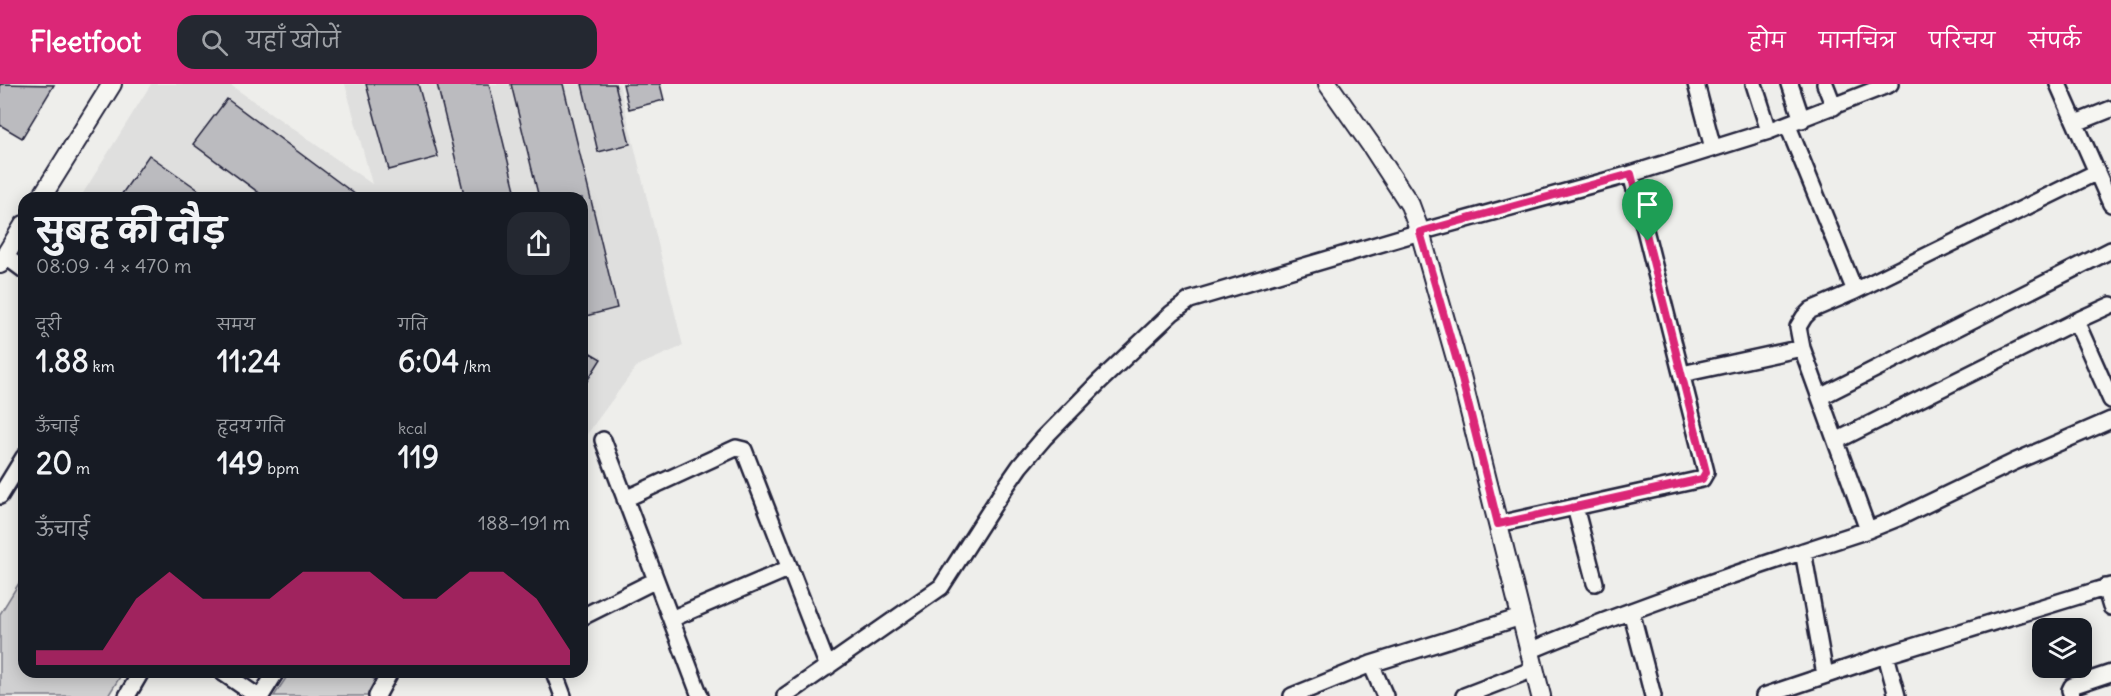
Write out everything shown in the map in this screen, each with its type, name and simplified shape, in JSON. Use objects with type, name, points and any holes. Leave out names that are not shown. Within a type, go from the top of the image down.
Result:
[{"type":"street","points":[[45,192],[112,84]]},
{"type":"street","points":[[1328,84],[1404,196],[1420,232],[1461,375],[1541,696]]},
{"type":"street","points":[[1696,84],[1713,148]]},
{"type":"street","points":[[1754,84],[1769,131]]},
{"type":"street","points":[[1790,84],[1802,120]]},
{"type":"street","points":[[1825,84],[1834,107]]},
{"type":"street","points":[[785,696],[941,587],[1020,466],[1100,381],[1190,300],[1420,232],[1631,174],[1788,126],[1834,107],[1861,90],[1890,84]]},
{"type":"street","points":[[2058,84],[2111,204]]},
{"type":"street","points":[[2076,123],[2111,109]]},
{"type":"street","points":[[1788,126],[1855,291]]},
{"type":"street","points":[[1868,530],[1802,348],[1798,327],[1804,317],[1811,310],[1855,291],[2097,172]]},
{"type":"street","points":[[1498,524],[1702,479],[1706,472],[1631,174]]},
{"type":"street","points":[[18,235],[2,260],[18,267]]},
{"type":"street","points":[[1820,397],[2111,250]]},
{"type":"street","points":[[1836,441],[2111,305]]},
{"type":"street","points":[[2076,321],[2111,400]]},
{"type":"street","points":[[1682,374],[1802,348]]},
{"type":"street","points":[[1464,696],[1631,610],[1868,530],[2111,420]]},
{"type":"street","points":[[603,440],[700,696]]},
{"type":"street","points":[[626,499],[741,447],[828,667]]},
{"type":"street","points":[[0,496],[18,467]]},
{"type":"street","points":[[1575,507],[1595,583]]},
{"type":"street","points":[[1803,551],[1825,675]]},
{"type":"street","points":[[671,619],[790,568]]},
{"type":"street","points":[[588,614],[656,580]]},
{"type":"street","points":[[1764,696],[1886,655],[2108,586],[2111,607]]},
{"type":"street","points":[[1631,610],[1653,696]]},
{"type":"street","points":[[1292,696],[1371,664],[1521,617]]},
{"type":"street","points":[[1886,655],[1897,696]]},
{"type":"street","points":[[1371,664],[1385,696]]},
{"type":"street","points":[[2072,696],[2070,690],[2072,686],[2111,674]]},
{"type":"street","points":[[127,696],[138,678]]},
{"type":"street","points":[[231,678],[259,696],[272,678]]},
{"type":"street","points":[[377,696],[387,678]]},
{"type":"street","points":[[556,678],[563,696]]},
{"type":"shaded area","points":[[151,84],[229,84],[372,184],[345,84],[619,84],[683,346],[637,366],[588,433],[588,192],[84,192]]},
{"type":"shaded area","points":[[18,585],[18,678],[119,678],[108,696],[0,696],[0,614]]},
{"type":"shaded area","points":[[286,678],[372,678],[380,683],[371,696],[274,696]]},
{"type":"building","points":[[0,84],[54,85],[22,138],[0,125]]},
{"type":"building","points":[[366,84],[418,84],[438,157],[389,170]]},
{"type":"building","points":[[437,84],[489,84],[516,192],[464,192]]},
{"type":"building","points":[[511,84],[563,84],[617,308],[588,315],[588,192],[538,192]]},
{"type":"building","points":[[582,84],[615,84],[630,144],[598,152]]},
{"type":"building","points":[[623,84],[660,84],[664,100],[629,109]]},
{"type":"building","points":[[227,99],[352,192],[258,192],[193,144]]},
{"type":"building","points":[[149,155],[201,192],[123,192]]},
{"type":"building","points":[[588,351],[601,359],[588,380]]},
{"type":"route","points":[[1631,174],[1648,241],[1706,472],[1702,479],[1498,524],[1461,375],[1420,232],[1631,174]]}]
